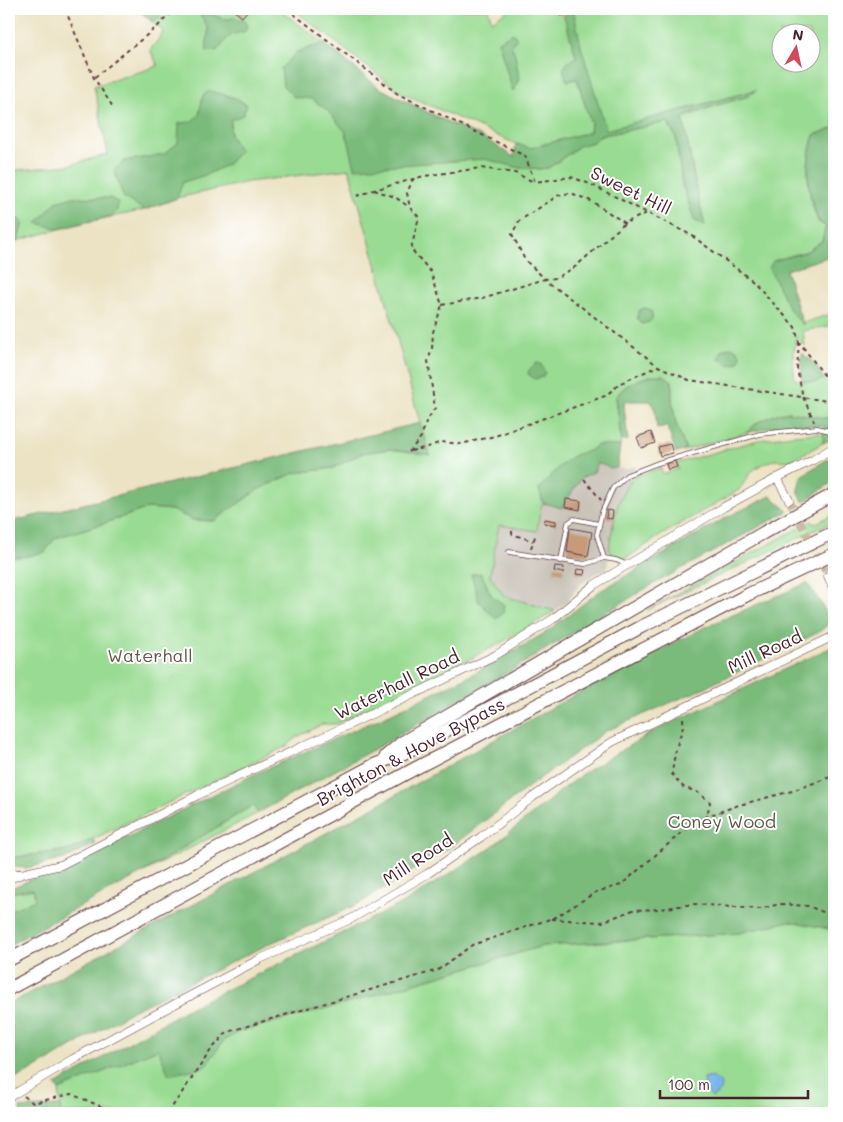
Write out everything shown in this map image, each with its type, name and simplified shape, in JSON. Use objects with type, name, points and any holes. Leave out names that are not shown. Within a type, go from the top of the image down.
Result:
[{"type":"highway","points":[[374,765],[401,743],[763,533],[834,494]]},
{"type":"highway","name":"Brighton & Hove Bypass","points":[[9,960],[374,765],[404,753],[643,626],[834,532]]},
{"type":"highway","name":"Brighton & Hove Bypass","points":[[9,988],[425,764],[749,594],[834,554]]},
{"type":"street","name":"Waterhall Road","points":[[9,879],[25,872],[61,865],[198,795],[323,738],[496,654],[553,619],[594,585],[687,529],[834,447]]},
{"type":"street","points":[[776,478],[789,500]]},
{"type":"street","points":[[828,576],[834,590]]},
{"type":"street","name":"Mill Road","points":[[9,1097],[73,1059],[260,959],[351,919],[427,874],[612,742],[834,636]]},
{"type":"lane","points":[[604,558],[597,535],[599,524],[613,488],[627,475],[658,463],[760,434],[817,428],[834,432]]},
{"type":"lane","points":[[561,561],[568,523],[574,519],[599,524]]},
{"type":"lane","points":[[509,552],[585,564],[604,558],[616,560],[628,566]]},
{"type":"lane","points":[[9,871],[25,872]]},
{"type":"path","points":[[66,9],[94,78],[114,107]]},
{"type":"path","points":[[94,78],[158,26],[175,9]]},
{"type":"path","points":[[287,9],[398,94],[525,156],[535,182]]},
{"type":"path","points":[[357,196],[424,176],[481,168],[515,173],[535,182]]},
{"type":"path","name":"Sweet Hill","points":[[535,182],[571,177],[590,184],[691,235],[752,280],[795,327],[799,342],[834,388]]},
{"type":"path","points":[[410,208],[407,193],[413,179]]},
{"type":"path","points":[[374,190],[395,197],[419,217],[411,249],[431,272],[442,305],[432,332],[432,349],[428,361],[435,408],[426,422],[421,437],[409,452],[441,442],[461,444],[495,436],[605,396],[621,383],[658,366]]},
{"type":"path","points":[[625,223],[591,201],[572,193],[559,195],[519,221],[512,234],[525,260],[545,279],[658,366],[688,380],[834,402]]},
{"type":"path","points":[[442,305],[482,298],[545,279],[556,278],[574,266],[625,223],[647,213]]},
{"type":"path","points":[[799,342],[797,369],[803,397],[817,428]]},
{"type":"path","points":[[584,479],[600,500],[607,502]]},
{"type":"path","points":[[512,531],[512,534],[533,541]]},
{"type":"path","points":[[529,555],[536,534]]},
{"type":"path","points":[[833,605],[834,611]]},
{"type":"path","points":[[683,717],[684,728],[678,741],[672,774],[683,787],[698,792],[710,802],[707,817]]},
{"type":"path","points":[[168,1113],[211,1050],[227,1032],[438,970],[472,945],[556,917],[596,892],[621,885],[696,820],[739,805],[792,791],[834,777]]},
{"type":"path","points":[[549,919],[602,922],[632,910],[660,910],[693,904],[760,909],[780,904],[808,906],[828,914],[834,914]]},
{"type":"path","points":[[18,1092],[33,1103],[71,1094],[117,1113]]},
{"type":"shaded area","points":[[597,463],[611,468],[625,469],[635,466],[639,476],[634,479],[616,511],[607,570],[595,574],[579,585],[567,602],[555,611],[504,596],[490,576],[499,524],[537,530],[543,503],[562,508],[581,478],[594,472]]},
{"type":"green space","name":"Waterhall","points":[[137,9],[278,9],[324,43],[379,88],[482,137],[506,164],[520,168],[548,168],[579,146],[593,142],[599,136],[668,122],[676,138],[682,184],[694,219],[705,225],[683,118],[754,91],[600,132],[577,79],[591,124],[590,132],[530,148],[516,144],[400,92],[293,9],[488,9],[492,21],[507,11],[507,9],[834,9],[834,128],[814,135],[808,168],[809,190],[814,211],[818,222],[826,226],[822,241],[807,251],[773,261],[803,324],[834,313],[834,325],[803,331],[805,346],[796,337],[793,363],[795,380],[816,382],[830,376],[834,381],[834,418],[789,412],[758,422],[746,433],[686,450],[676,424],[672,400],[672,381],[641,380],[628,385],[616,397],[621,439],[620,446],[597,445],[589,452],[574,456],[539,489],[543,503],[537,531],[499,525],[490,576],[504,596],[555,611],[502,642],[447,670],[336,724],[323,724],[297,737],[287,746],[70,850],[9,858],[9,558],[28,556],[55,538],[148,508],[172,510],[193,520],[214,521],[257,490],[294,473],[333,468],[362,453],[389,449],[430,454],[349,169],[248,182],[177,198],[145,210],[82,223],[9,243],[9,171],[70,165],[108,154],[94,86],[158,66],[150,50],[163,31]],"holes":[[[481,573],[491,595],[496,619],[479,602]]]},
{"type":"green space","points":[[137,9],[161,9],[159,18],[152,21]]},
{"type":"green space","points":[[198,9],[211,9],[214,15],[221,18],[229,19],[235,17],[245,21],[247,27],[244,32],[230,37],[217,50],[207,51],[208,29]]},
{"type":"green space","points":[[566,9],[573,9],[581,46],[606,130],[756,90],[749,96],[695,112],[683,118],[705,226],[694,220],[682,184],[676,138],[668,122],[599,136],[593,142],[579,146],[548,168],[520,168],[485,159],[355,168],[345,131],[327,110],[312,99],[294,97],[283,86],[281,68],[297,52],[324,43],[379,88],[482,137],[514,157],[516,144],[530,148],[590,132],[591,124],[577,79],[567,81],[563,69],[568,62],[576,57],[564,16],[567,15]]},
{"type":"green space","points":[[513,33],[517,39],[511,45],[515,54],[519,78],[513,92],[498,41]]},
{"type":"green space","points":[[210,91],[236,98],[247,105],[243,115],[231,120],[230,135],[240,151],[228,164],[206,175],[183,182],[177,198],[145,210],[124,198],[114,170],[125,161],[164,154],[178,143],[179,123],[191,122],[199,115],[203,95]]},
{"type":"green space","points":[[834,128],[834,255],[786,270],[803,325],[789,309],[769,268],[773,261],[806,252],[822,241],[826,226],[819,222],[812,200],[808,179],[809,157],[814,135]]},
{"type":"green space","points":[[73,197],[110,198],[118,202],[117,210],[112,216],[59,229],[37,223],[56,202]]},
{"type":"green space","points":[[16,218],[23,222],[18,241],[9,243],[9,222]]},
{"type":"green space","points":[[649,309],[652,313],[652,319],[642,324],[638,316],[640,310]]},
{"type":"green space","points":[[730,347],[737,349],[741,356],[738,363],[728,365],[719,358],[722,350]]},
{"type":"green space","points":[[802,353],[813,362],[824,379],[816,382],[802,381]]},
{"type":"green space","points":[[537,363],[541,364],[545,373],[542,377],[535,379],[528,372]]},
{"type":"green space","points":[[653,375],[664,375],[672,381],[672,400],[676,424],[686,450],[676,453],[667,426],[657,429],[655,410],[650,401],[625,401],[628,441],[621,439],[616,397],[627,385]]},
{"type":"green space","points":[[789,412],[834,418],[834,438],[823,443],[824,426],[796,425],[767,428],[746,433],[758,422],[776,414]]},
{"type":"green space","points":[[420,423],[430,455],[389,449],[362,453],[333,468],[294,473],[257,490],[214,521],[193,520],[172,510],[148,508],[55,538],[45,552],[9,558],[9,522]]},
{"type":"green space","points":[[824,434],[823,443],[790,461],[773,460],[759,466],[751,472],[739,490],[663,534],[628,557],[624,558],[610,553],[612,531],[619,501],[628,484],[637,476],[661,468],[663,474],[678,469],[677,463],[758,440]]},
{"type":"green space","points":[[597,445],[620,446],[617,468],[597,463],[594,472],[581,478],[562,508],[543,503],[539,489],[551,475],[570,458],[588,451]]},
{"type":"green space","points":[[834,455],[834,481],[803,502],[798,490],[801,476]]},
{"type":"green space","points":[[771,496],[788,511],[648,587],[512,670],[396,737],[258,813],[253,805],[142,873],[9,945],[9,911],[35,900],[33,889],[9,893],[9,889],[41,875],[71,865],[253,775],[390,714],[473,674],[545,633],[600,591],[727,517]]},
{"type":"green space","points":[[834,514],[834,521],[647,610],[812,521],[814,524]]},
{"type":"green space","points":[[481,573],[491,595],[504,605],[503,613],[496,619],[479,602],[471,574]]},
{"type":"green space","points":[[807,583],[831,622],[819,632],[704,688],[606,731],[539,779],[452,846],[360,903],[269,944],[134,1010],[9,1082],[9,1004],[367,811],[571,697],[705,627]]},
{"type":"green space","name":"Coney Wood","points":[[834,646],[834,930],[790,921],[739,933],[543,946],[358,1000],[240,1031],[224,1040],[205,1067],[169,1075],[158,1049],[59,1090],[55,1085],[191,1007],[405,902],[489,849],[582,774],[652,732]]},
{"type":"green space","points":[[253,805],[258,813],[142,873]]},
{"type":"green space","points":[[93,839],[96,844],[64,859],[27,868],[9,867],[9,858],[70,850]]},
{"type":"green space","points":[[34,889],[35,901],[9,911],[9,893]]},
{"type":"green space","points":[[790,921],[834,930],[834,1113],[61,1113],[59,1090],[158,1049],[205,1067],[224,1040],[240,1031],[358,1000],[543,946],[739,933]]},
{"type":"green space","points":[[60,1106],[61,1113],[21,1113],[20,1108]]},
{"type":"water","points":[[712,1077],[719,1082],[721,1087],[719,1093],[712,1098],[706,1090],[704,1079]]},
{"type":"building","points":[[232,9],[249,9],[242,17]]},
{"type":"building","points":[[558,9],[565,9],[567,14],[560,16]]},
{"type":"building","points":[[651,432],[655,443],[641,448],[637,437]]},
{"type":"building","points":[[670,444],[673,453],[660,456],[658,447]]},
{"type":"building","points":[[675,461],[677,467],[668,470],[666,464]]},
{"type":"building","points":[[566,499],[581,501],[580,510],[565,507]]},
{"type":"building","points":[[607,510],[613,511],[612,519],[606,518]]},
{"type":"building","points":[[545,519],[556,521],[556,525],[544,523]]},
{"type":"building","points":[[570,528],[592,532],[588,556],[567,552]]},
{"type":"building","points":[[555,566],[564,567],[563,573],[554,571]]},
{"type":"building","points":[[577,569],[585,570],[584,575],[576,574]]},
{"type":"tunnel","points":[[789,500],[828,576]]}]
